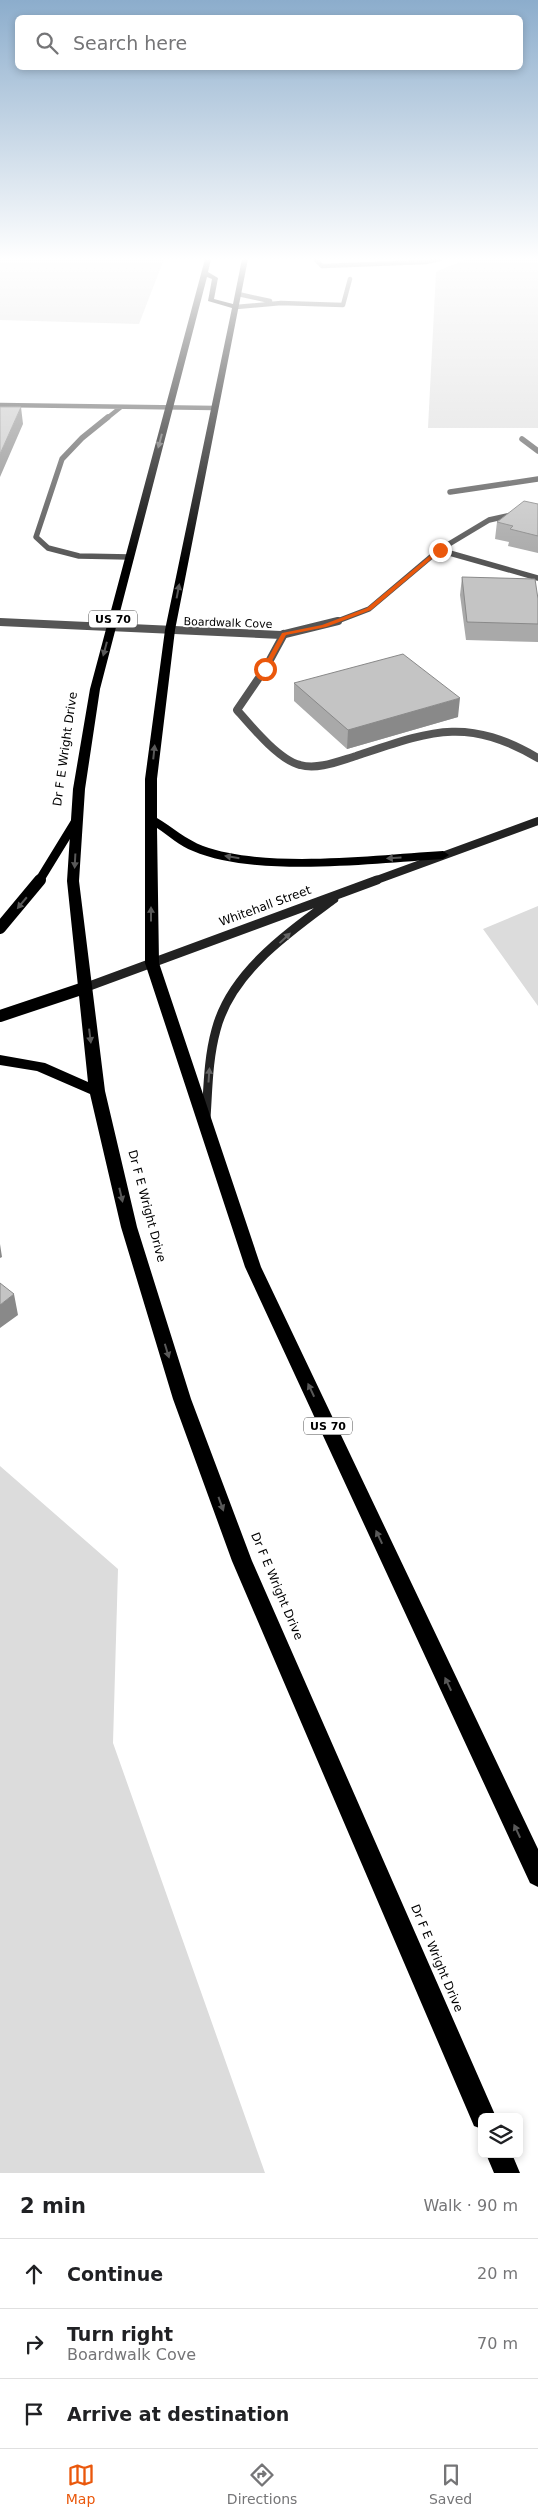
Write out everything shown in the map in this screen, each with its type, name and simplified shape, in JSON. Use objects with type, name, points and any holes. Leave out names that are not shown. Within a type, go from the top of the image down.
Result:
[{"type":"highway","name":"Dr F E Wright Drive","points":[[181,360],[95,689],[79,789],[74,882],[84,988],[97,1091],[129,1227],[182,1399],[242,1561],[480,2113]]},
{"type":"highway","name":"US 70","points":[[225,360],[170,630],[151,779],[152,963],[253,1267],[538,1876]]},
{"type":"highway","points":[[151,820],[196,848],[218,855],[252,860],[313,862],[443,855]]},
{"type":"highway","points":[[0,1060],[40,1067],[97,1091]]},
{"type":"highway","points":[[501,2158],[507,2173]]},
{"type":"main road","points":[[0,928],[38,883],[77,819]]},
{"type":"main road","name":"Whitehall Street","points":[[0,1016],[84,988]]},
{"type":"street","points":[[0,404],[215,408]]},
{"type":"street","points":[[122,407],[82,438],[62,458],[36,537],[48,548],[79,556],[130,557]]},
{"type":"street","points":[[522,438],[538,451]]},
{"type":"street","points":[[450,492],[538,479]]},
{"type":"street","name":"Boardwalk Cove","points":[[0,622],[284,634],[324,626],[369,609],[440,550],[489,520],[538,509]]},
{"type":"street","points":[[440,550],[538,578]]},
{"type":"street","points":[[284,634],[265,669],[237,710],[257,734],[298,765],[331,764],[433,732],[468,729],[516,744],[538,758]]},
{"type":"street","name":"Whitehall Street","points":[[84,988],[443,855],[538,822]]},
{"type":"street","points":[[205,1124],[211,1051],[224,1006],[248,972],[298,925],[343,892]]},
{"type":"shaded area","points":[[431,360],[538,360],[538,428],[428,428]]},
{"type":"shaded area","points":[[538,906],[538,1006],[483,929]]},
{"type":"shaded area","points":[[0,1466],[118,1569],[113,1743],[265,2173],[0,2173]]},
{"type":"building","points":[[0,407],[21,407],[0,454]]},
{"type":"building","points":[[524,501],[538,504],[538,536],[510,529],[513,526],[497,522]]},
{"type":"building","points":[[462,577],[535,579],[538,599],[538,624],[467,622]]},
{"type":"building","points":[[403,654],[460,698],[348,730],[294,683]]},
{"type":"building","points":[[0,1283],[14,1294],[0,1305]]},
{"type":"route","points":[[265,669],[284,634],[324,626],[369,609],[440,550]]}]
